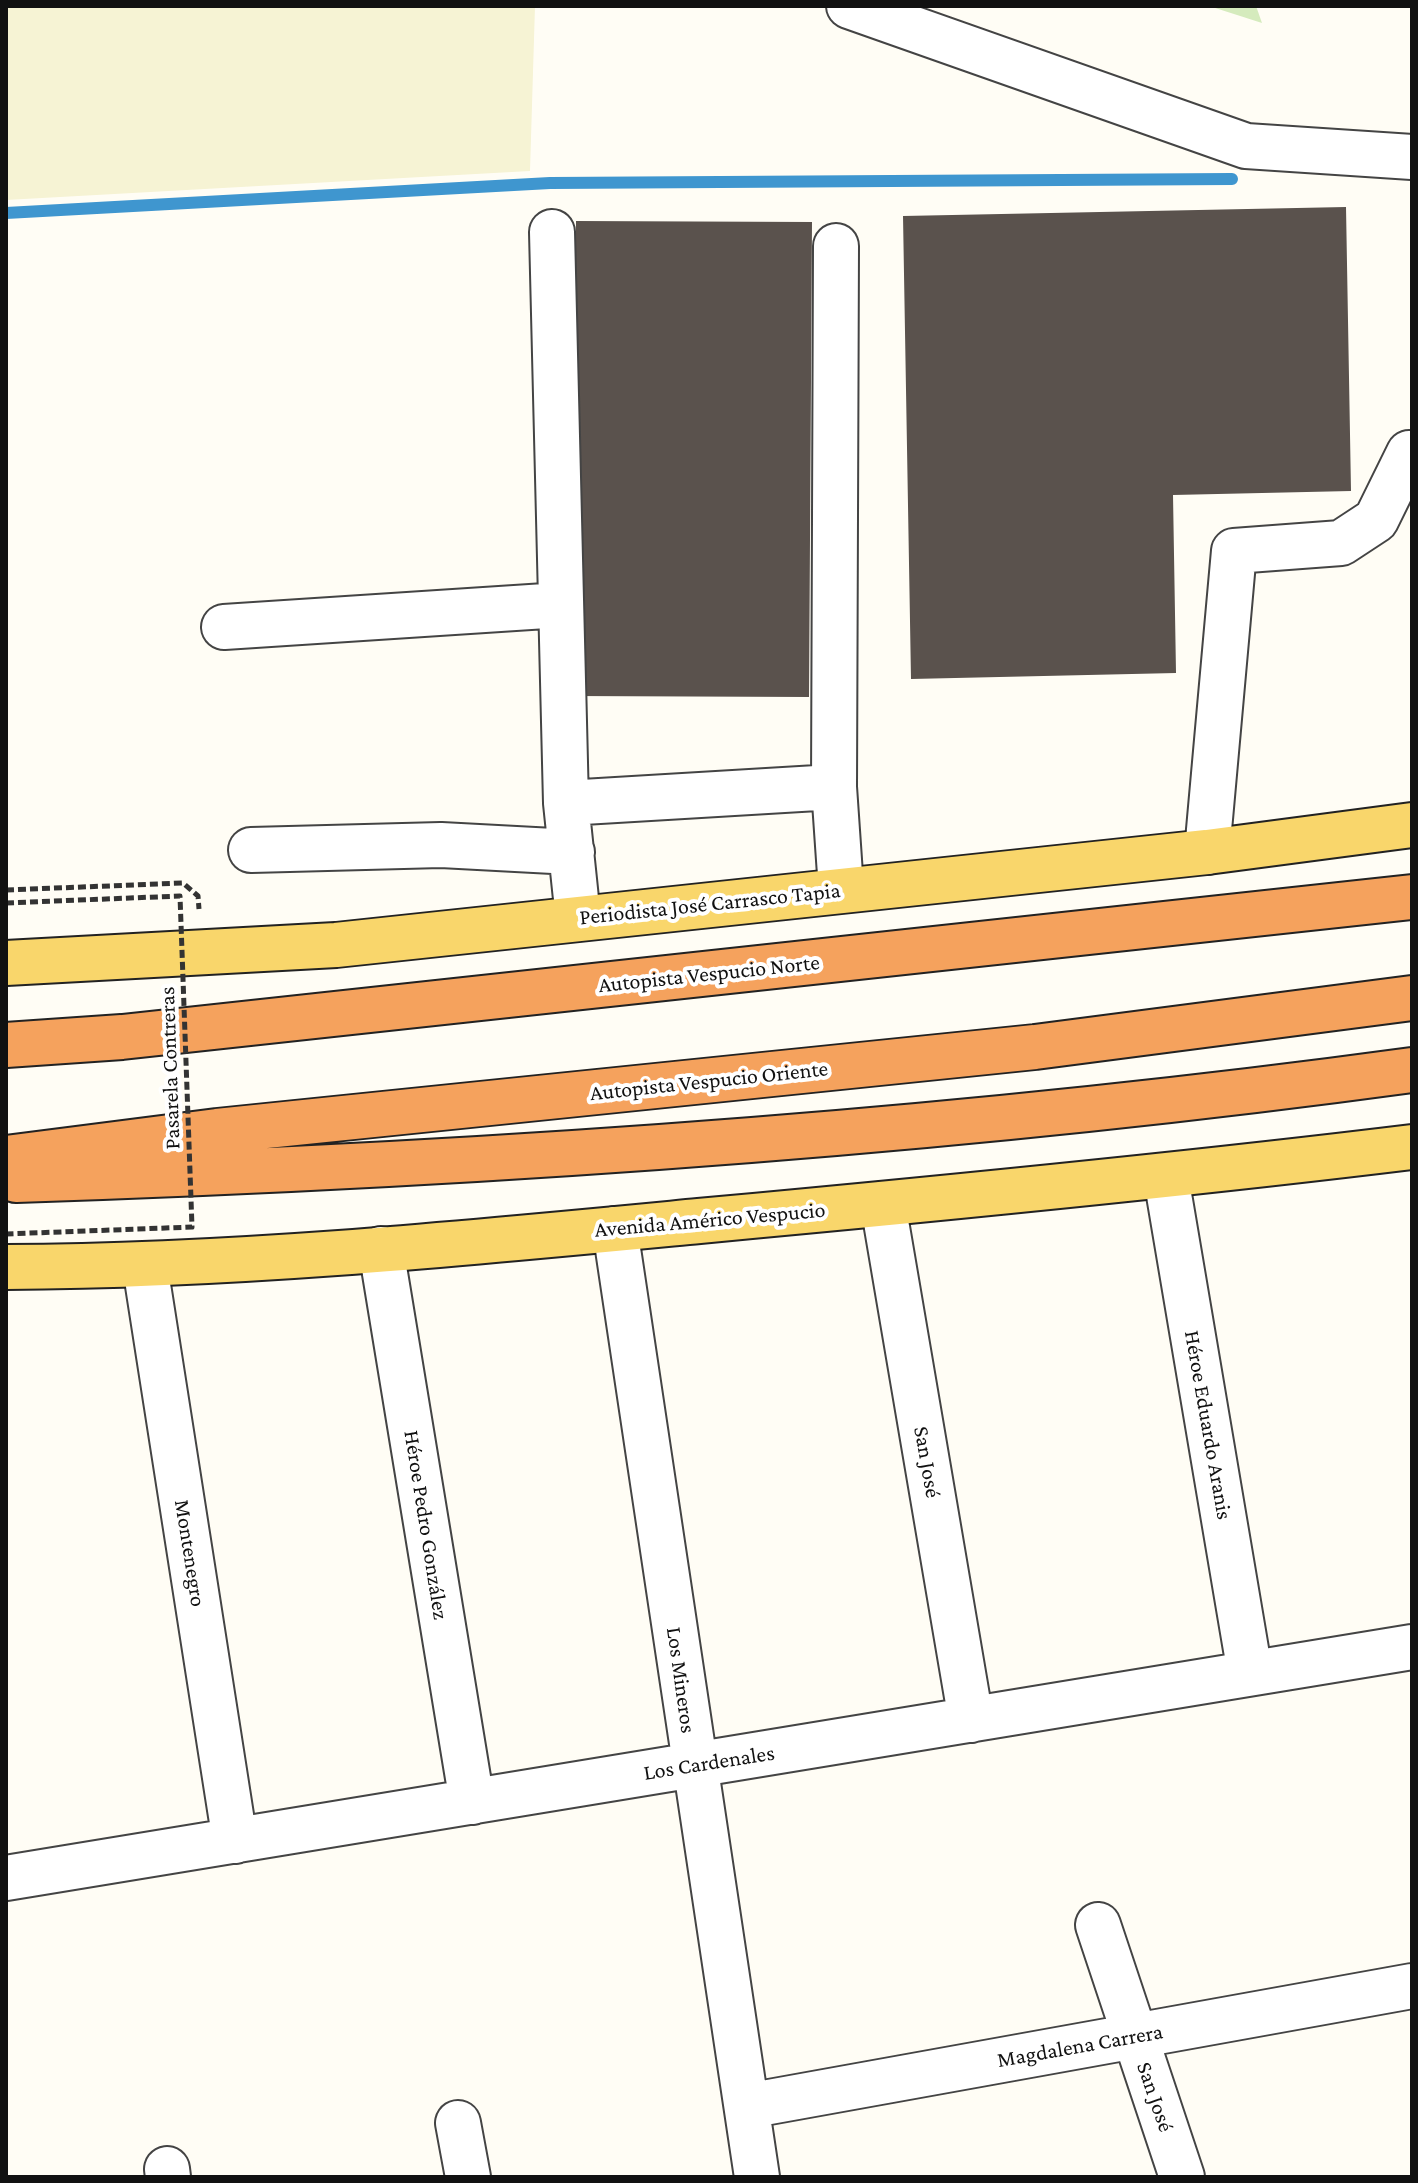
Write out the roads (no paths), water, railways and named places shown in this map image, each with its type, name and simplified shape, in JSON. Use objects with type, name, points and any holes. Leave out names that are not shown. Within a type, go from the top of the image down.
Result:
[{"type":"highway","name":"Autopista Vespucio Norte","points":[[6,1045],[138,1035],[1412,897]]},
{"type":"highway","name":"Autopista Vespucio Oriente","points":[[6,1158],[187,1134],[1035,1047],[1412,998]]},
{"type":"highway","points":[[6,1180],[345,1167],[771,1139],[1034,1115],[1412,1070]]},
{"type":"main road","name":"Periodista José Carrasco Tapia","points":[[6,963],[336,945],[1207,852],[1412,825]]},
{"type":"main road","name":"Avenida Américo Vespucio","points":[[6,1267],[145,1266],[381,1249],[1166,1177],[1412,1147]]},
{"type":"street","points":[[849,6],[1246,146],[1412,157]]},
{"type":"street","points":[[552,232],[566,803],[578,918]]},
{"type":"street","points":[[836,246],[834,787],[841,889]]},
{"type":"street","points":[[1207,852],[1234,551],[1341,543],[1376,520],[1409,453]]},
{"type":"street","points":[[224,627],[561,605]]},
{"type":"street","points":[[566,803],[834,787]]},
{"type":"street","points":[[251,850],[441,845],[572,852]]},
{"type":"street","name":"Héroe Eduardo Aranis","points":[[1166,1177],[1250,1673]]},
{"type":"street","name":"San José","points":[[883,1204],[971,1720]]},
{"type":"street","name":"Los Mineros","points":[[615,1229],[757,2177]]},
{"type":"street","name":"Héroe Pedro González","points":[[381,1249],[472,1802]]},
{"type":"street","name":"Montenegro","points":[[145,1266],[235,1841]]},
{"type":"street","name":"Los Cardenales","points":[[6,1878],[1412,1647]]},
{"type":"street","name":"San José","points":[[1098,1925],[1182,2177]]},
{"type":"street","name":"Magdalena Carrera","points":[[747,2106],[1412,1986]]},
{"type":"street","points":[[458,2123],[468,2177]]},
{"type":"waterway","points":[[6,213],[550,183],[1232,179]]}]
